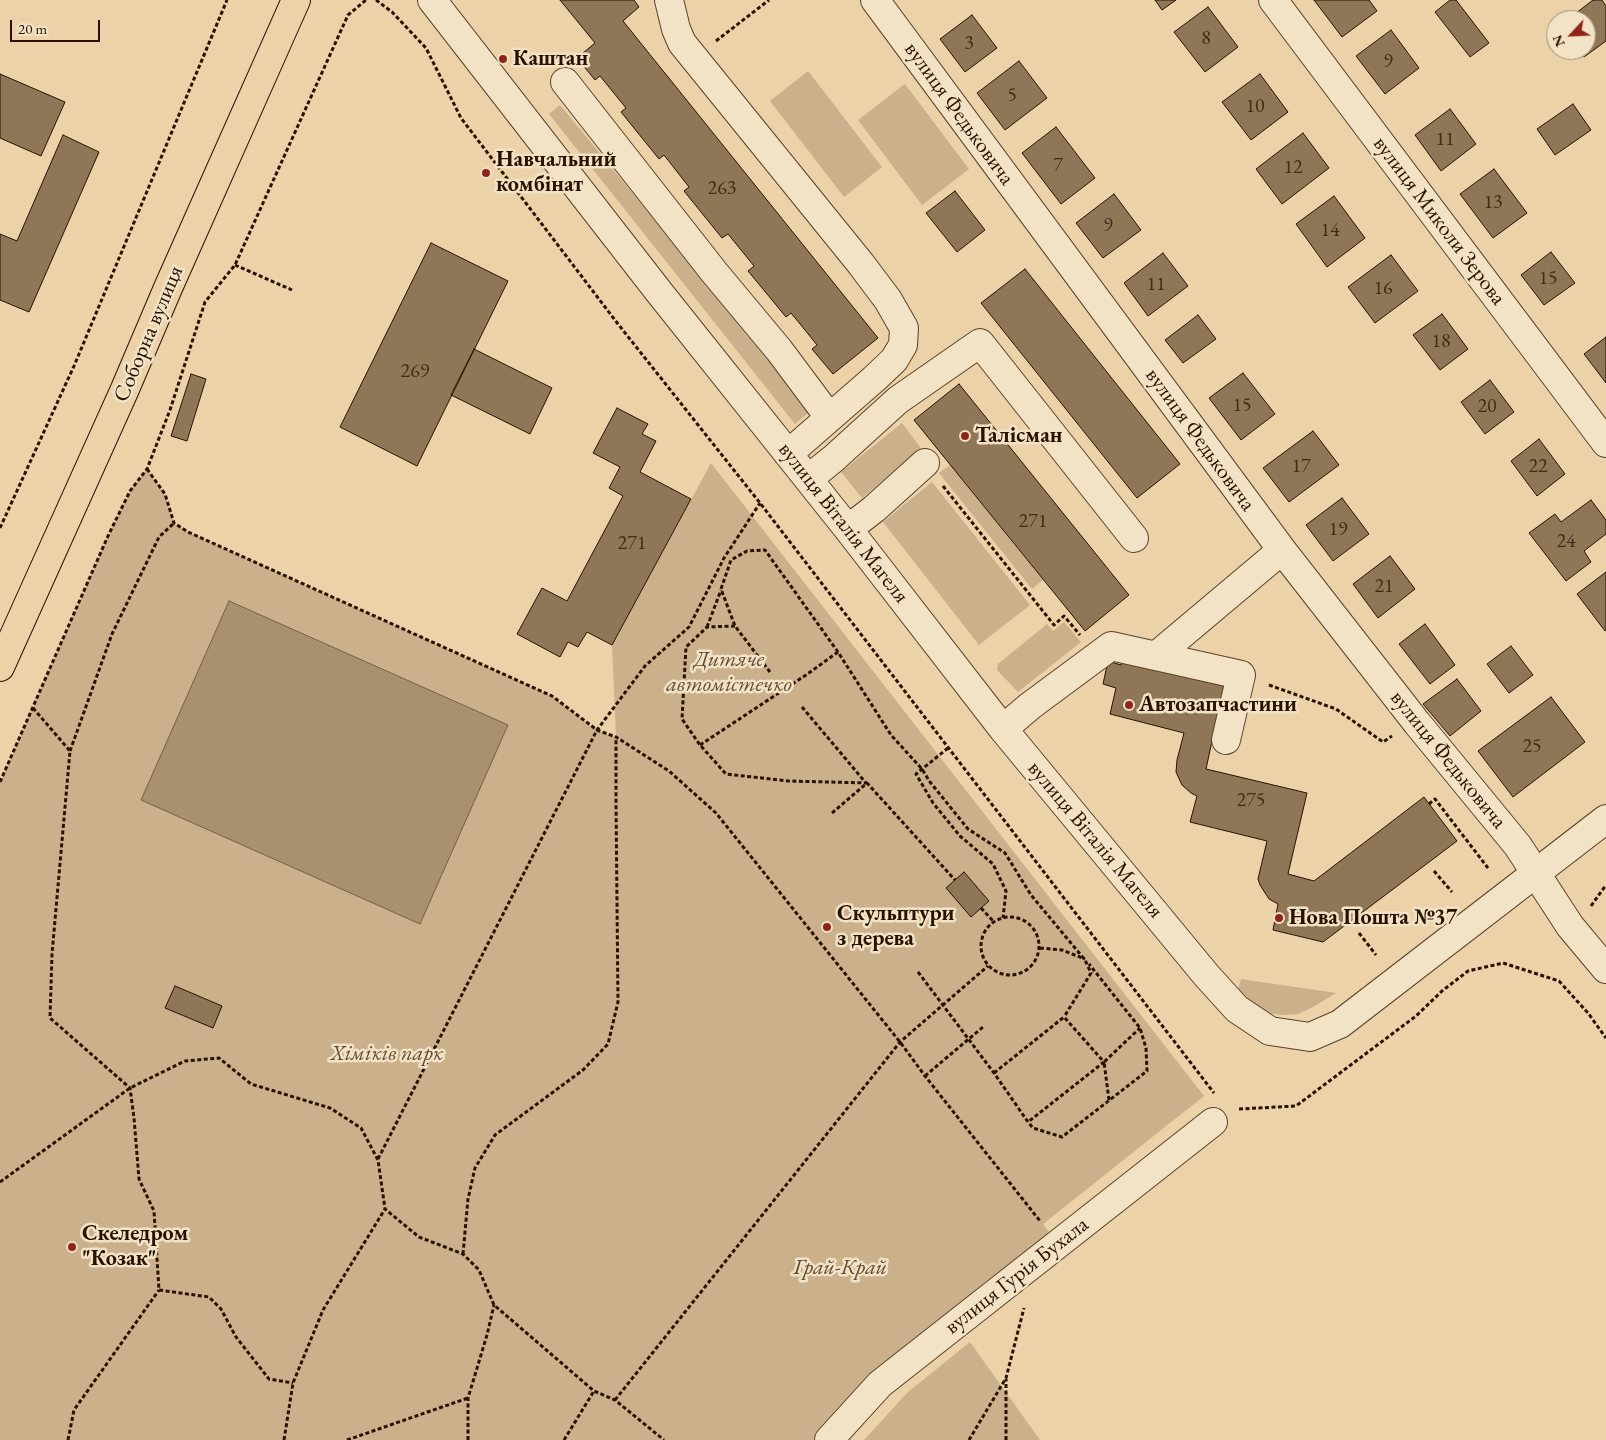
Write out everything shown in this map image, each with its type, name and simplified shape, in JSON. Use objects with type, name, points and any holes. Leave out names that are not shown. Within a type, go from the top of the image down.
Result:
[{"type":"main road","name":"Соборна вулиця","points":[[0,667],[296,0]]},
{"type":"street","name":"вулиця Віталія Магеля","points":[[432,0],[1003,729],[1213,983],[1237,1009],[1270,1031],[1310,1037],[1340,1024],[1535,873]]},
{"type":"street","points":[[669,0],[674,23],[682,43],[861,264],[888,300],[904,328],[904,345],[894,360],[788,454]]},
{"type":"street","name":"вулиця Федьковича","points":[[875,0],[1282,550],[1417,723],[1518,846],[1535,873]]},
{"type":"street","name":"вулиця Миколи Зерова","points":[[1273,0],[1606,443]]},
{"type":"street","points":[[564,82],[778,350],[829,417]]},
{"type":"street","points":[[808,479],[898,400],[980,343],[1134,538]]},
{"type":"street","points":[[848,529],[874,509],[925,463]]},
{"type":"street","points":[[1156,656],[1282,550]]},
{"type":"street","points":[[1003,729],[1030,706],[1111,646],[1241,675],[1226,740]]},
{"type":"street","points":[[1606,819],[1535,873],[1570,926],[1606,969]]},
{"type":"street","name":"вулиця Гурія Бухала","points":[[829,1440],[880,1384],[1225,1115]]},
{"type":"path","points":[[0,528],[74,366],[227,0]]},
{"type":"path","points":[[0,782],[108,536],[130,491],[147,469],[170,410],[205,302],[235,265],[348,14],[366,0]]},
{"type":"path","points":[[376,0],[392,12],[426,48],[461,118],[618,324],[760,504],[1215,1094]]},
{"type":"path","points":[[694,59],[769,0]]},
{"type":"path","points":[[235,265],[292,290]]},
{"type":"path","points":[[925,463],[1054,625],[1064,616],[1098,656]]},
{"type":"path","points":[[147,469],[165,494],[174,523],[188,532],[552,696],[597,730],[616,737],[669,771],[716,813],[1043,1224]]},
{"type":"path","points":[[378,1160],[597,730],[644,666],[689,627],[724,558],[760,504]]},
{"type":"path","points":[[68,1440],[74,1410],[159,1290],[154,1211],[139,1179],[130,1088],[50,1018],[52,954],[70,751],[112,634],[159,537],[174,523]]},
{"type":"path","points":[[867,784],[788,781],[726,774],[700,745],[682,719],[686,647],[708,627],[731,560],[747,551],[765,550],[838,652],[891,736],[922,769],[930,782],[968,829],[1005,853],[1031,895],[1140,1028],[1146,1048],[1147,1071],[1062,1137],[1033,1128],[918,972]]},
{"type":"path","points":[[721,589],[735,626],[770,672]]},
{"type":"path","points":[[708,627],[735,626]]},
{"type":"path","points":[[700,745],[806,676],[838,652]]},
{"type":"path","points":[[1241,675],[1336,709],[1383,742],[1417,723]]},
{"type":"path","points":[[802,707],[867,784],[955,880]]},
{"type":"path","points":[[33,708],[70,751]]},
{"type":"path","points":[[463,1254],[468,1200],[475,1168],[495,1135],[583,1070],[608,1044],[618,1002],[616,737]]},
{"type":"path","points":[[948,748],[916,774],[933,803],[960,836],[993,864],[1006,891],[1003,918]]},
{"type":"path","points":[[832,813],[867,784]]},
{"type":"path","points":[[1429,804],[1435,799],[1488,868]]},
{"type":"path","points":[[1434,871],[1452,892]]},
{"type":"path","points":[[981,908],[994,922]]},
{"type":"path","points":[[1013,917],[1030,925],[1036,933],[1040,948],[1036,961],[1030,968],[1013,976],[995,972],[982,958],[980,948],[986,928],[1003,918],[1013,917]]},
{"type":"path","points":[[1359,933],[1376,955]]},
{"type":"path","points":[[994,1073],[1064,1017],[1091,972],[1085,960],[1062,950],[1040,948]]},
{"type":"path","points":[[1225,1115],[1296,1106],[1416,1016],[1468,971],[1503,963],[1559,981],[1588,1013],[1606,1038]]},
{"type":"path","points":[[615,1400],[900,1042],[988,966]]},
{"type":"path","points":[[1064,1017],[1104,1062],[1109,1101]]},
{"type":"path","points":[[925,1076],[983,1027]]},
{"type":"path","points":[[1028,1122],[1104,1062],[1140,1028]]},
{"type":"path","points":[[0,1182],[130,1088],[185,1061],[219,1058],[251,1084],[330,1108],[361,1128],[378,1160],[385,1209],[323,1310],[293,1383],[284,1440]]},
{"type":"path","points":[[385,1209],[419,1237],[463,1254],[479,1270],[494,1305],[594,1391],[615,1400],[664,1440]]},
{"type":"path","points":[[159,1290],[208,1297],[221,1309],[236,1337],[269,1379],[293,1383]]},
{"type":"path","points":[[468,1440],[468,1398],[494,1305]]},
{"type":"path","points":[[1006,1440],[1006,1378],[1024,1306]]},
{"type":"path","points":[[969,1440],[1006,1378]]},
{"type":"path","points":[[564,1440],[594,1391]]},
{"type":"path","points":[[347,1440],[468,1398]]},
{"type":"green space","points":[[808,71],[882,167],[844,197],[770,101]]},
{"type":"green space","points":[[905,84],[969,169],[922,205],[858,120]]},
{"type":"green space","points":[[560,105],[812,410],[795,424],[549,114]]},
{"type":"green space","points":[[902,423],[921,448],[862,498],[841,472]]},
{"type":"green space","name":"Хіміків парк","points":[[711,463],[1204,1096],[1043,1224],[1058,1243],[829,1440],[0,1440],[0,782],[108,536],[130,491],[147,469],[165,494],[174,523],[188,532],[552,696],[597,730],[616,737],[612,645]]},
{"type":"green space","points":[[950,465],[1043,580],[1032,589],[939,473]]},
{"type":"green space","points":[[932,482],[1030,605],[979,645],[883,522]]},
{"type":"green space","points":[[1064,622],[1081,642],[1018,692],[997,670],[998,664],[1047,624],[1053,631]]},
{"type":"green space","points":[[1241,979],[1336,993],[1298,1014],[1268,1013],[1257,1010],[1237,993]]},
{"type":"green space","points":[[970,1342],[1040,1440],[864,1440],[908,1392]]},
{"type":"shaded area","points":[[229,601],[508,725],[420,924],[141,800]]},
{"type":"building","points":[[560,0],[634,0],[639,7],[623,21],[878,338],[833,374],[812,349],[817,345],[791,313],[786,317],[748,271],[754,266],[728,234],[722,238],[684,191],[689,187],[664,155],[659,159],[621,112],[626,108],[600,76],[595,80],[577,58],[595,43]]},
{"type":"building","points":[[1155,0],[1176,0],[1162,10]]},
{"type":"building","points":[[1314,0],[1369,0],[1377,11],[1342,37]]},
{"type":"building","points":[[1450,0],[1456,0],[1489,43],[1470,57],[1435,12]]},
{"type":"building","points":[[1593,0],[1602,0],[1606,6],[1606,41],[1596,48],[1596,10],[1580,10]]},
{"type":"building","points":[[1208,7],[1238,47],[1205,72],[1174,32]]},
{"type":"building","points":[[972,15],[997,48],[965,72],[940,39]]},
{"type":"building","points":[[1391,30],[1419,68],[1385,94],[1356,56]]},
{"type":"building","points":[[1019,61],[1047,98],[1005,130],[977,93]]},
{"type":"building","points":[[0,74],[65,102],[41,156],[0,138]]},
{"type":"building","points":[[1260,74],[1288,112],[1251,140],[1222,102]]},
{"type":"building","points":[[1573,104],[1591,130],[1555,155],[1537,129]]},
{"type":"building","points":[[1450,109],[1476,144],[1441,171],[1415,135]]},
{"type":"building","points":[[1056,127],[1095,178],[1061,204],[1022,153]]},
{"type":"building","points":[[1303,133],[1329,168],[1282,204],[1256,169]]},
{"type":"building","points":[[63,135],[99,152],[29,312],[0,300],[0,234],[17,241]]},
{"type":"building","points":[[1494,169],[1527,213],[1493,238],[1460,194]]},
{"type":"building","points":[[955,191],[985,230],[957,252],[926,213]]},
{"type":"building","points":[[1114,194],[1141,230],[1103,258],[1076,223]]},
{"type":"building","points":[[1334,196],[1365,238],[1327,267],[1296,224]]},
{"type":"building","points":[[431,243],[508,281],[417,466],[340,427]]},
{"type":"building","points":[[1551,252],[1575,283],[1544,305],[1521,275]]},
{"type":"building","points":[[1163,253],[1188,286],[1148,316],[1124,283]]},
{"type":"building","points":[[1391,255],[1418,291],[1375,323],[1348,287]]},
{"type":"building","points":[[1025,269],[1180,464],[1137,498],[981,303]]},
{"type":"building","points":[[1442,314],[1468,349],[1440,370],[1413,335]]},
{"type":"building","points":[[1198,315],[1216,339],[1183,363],[1165,340]]},
{"type":"building","points":[[1606,337],[1606,383],[1584,354]]},
{"type":"building","points":[[474,349],[552,388],[530,434],[451,395]]},
{"type":"building","points":[[1243,373],[1275,414],[1241,440],[1209,398]]},
{"type":"building","points":[[191,374],[206,379],[187,441],[171,436]]},
{"type":"building","points":[[1490,380],[1514,412],[1485,434],[1461,402]]},
{"type":"building","points":[[959,384],[1129,595],[1085,631],[914,420]]},
{"type":"building","points":[[617,408],[648,424],[642,434],[656,441],[640,472],[691,499],[612,645],[587,632],[578,647],[568,642],[560,657],[517,634],[542,588],[567,601],[623,496],[609,488],[620,467],[593,453]]},
{"type":"building","points":[[1313,431],[1339,465],[1289,502],[1263,468]]},
{"type":"building","points":[[1539,439],[1565,474],[1537,496],[1511,461]]},
{"type":"building","points":[[1342,498],[1369,534],[1333,561],[1306,525]]},
{"type":"building","points":[[1591,500],[1606,520],[1606,534],[1584,551],[1591,562],[1566,581],[1529,533],[1555,514],[1561,522]]},
{"type":"building","points":[[1390,556],[1415,589],[1378,618],[1353,584]]},
{"type":"building","points":[[1606,572],[1606,630],[1605,631],[1577,594]]},
{"type":"building","points":[[1425,624],[1455,665],[1430,684],[1399,644]]},
{"type":"building","points":[[1511,646],[1533,675],[1509,693],[1487,664]]},
{"type":"building","points":[[1123,660],[1224,685],[1206,769],[1307,793],[1288,874],[1314,881],[1424,797],[1457,841],[1323,942],[1273,930],[1278,904],[1269,899],[1258,879],[1267,841],[1190,822],[1197,796],[1182,785],[1176,772],[1184,733],[1110,714],[1116,688],[1103,684],[1108,661],[1121,665]]},
{"type":"building","points":[[1457,679],[1481,711],[1450,736],[1423,704]]},
{"type":"building","points":[[1551,697],[1585,742],[1513,797],[1478,751]]},
{"type":"building","points":[[964,872],[989,901],[971,917],[946,888]]},
{"type":"building","points":[[175,986],[222,1006],[213,1028],[165,1008]]},
{"type":"place","name":"Каштан","points":[[503,59]]},
{"type":"place","name":"Навчальний комбінат","points":[[486,173]]},
{"type":"place","name":"Талісман","points":[[965,436]]},
{"type":"place","name":"Автозапчастини","points":[[1129,705]]},
{"type":"place","name":"Нова Пошта №37","points":[[1279,918]]},
{"type":"place","name":"Скульптури з дерева","points":[[827,927]]},
{"type":"place","name":"Скеледром \"Козак\"","points":[[72,1247]]},
{"type":"park label","name":"Дитяче автомістечко","points":[[729,672]]},
{"type":"park label","name":"Грай-Край","points":[[840,1268]]}]
